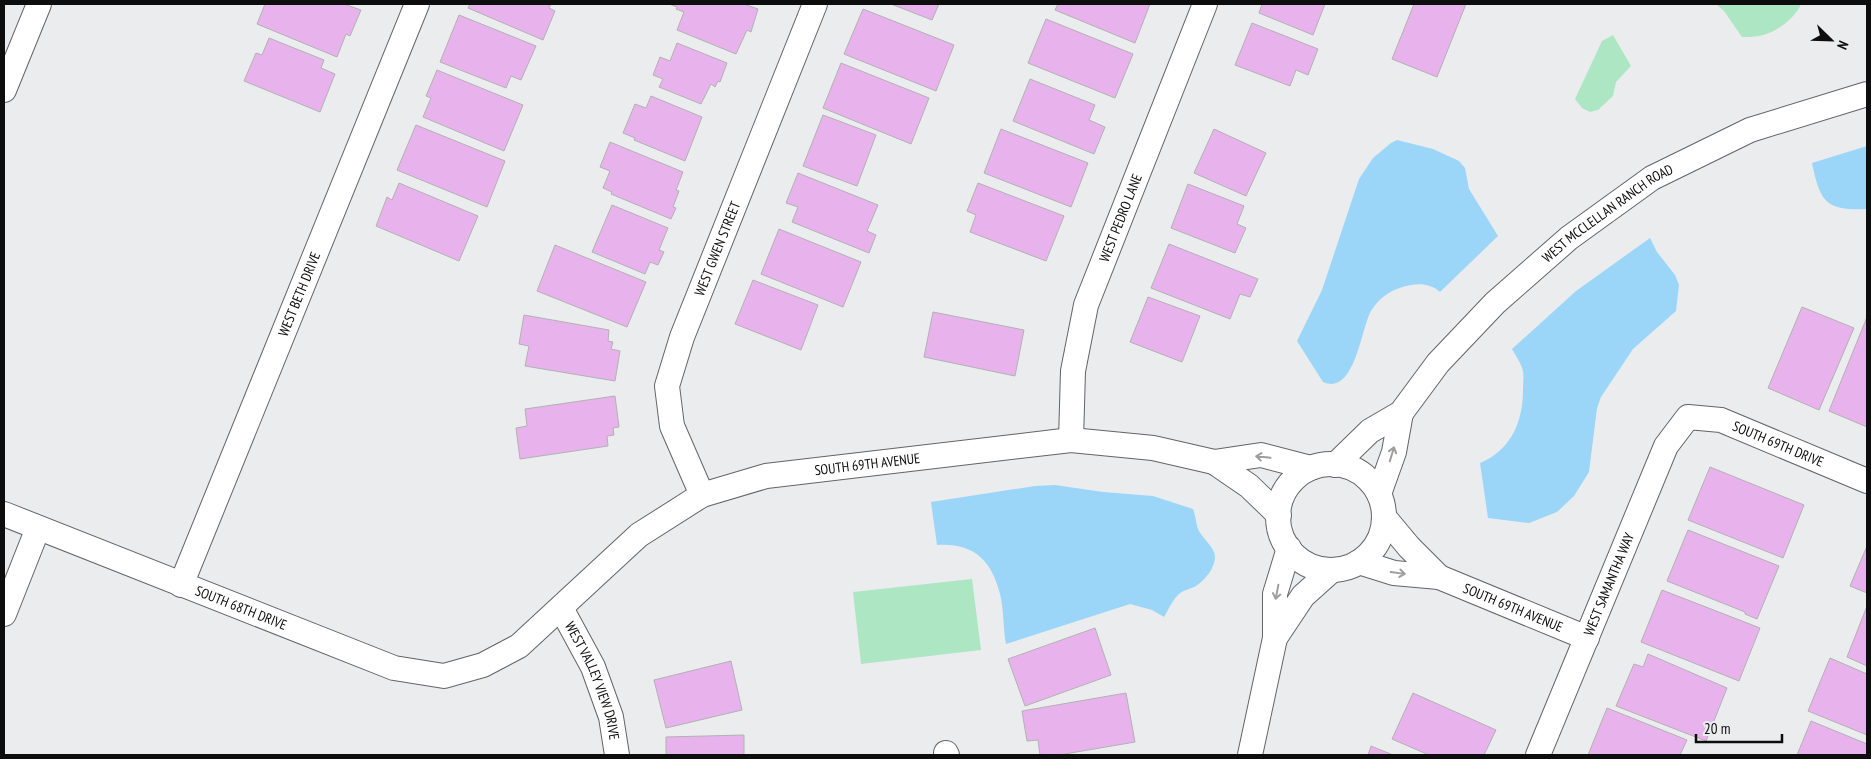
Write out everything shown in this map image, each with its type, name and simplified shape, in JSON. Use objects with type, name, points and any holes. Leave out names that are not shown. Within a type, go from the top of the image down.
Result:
[{"type":"street","points":[[4,90],[39,4]]},
{"type":"street","name":"WEST BETH DRIVE","points":[[181,585],[417,4]]},
{"type":"street","name":"WEST GWEN STREET","points":[[702,495],[672,426],[667,386],[682,337],[814,4]]},
{"type":"street","name":"WEST PEDRO LANE","points":[[1071,440],[1073,371],[1086,305],[1205,4]]},
{"type":"street","name":"WEST MCCLELLAN RANCH ROAD","points":[[1402,413],[1438,363],[1495,303],[1569,238],[1652,178],[1750,130],[1867,94]]},
{"type":"street","points":[[1336,465],[1370,431],[1402,413]]},
{"type":"street","points":[[1379,494],[1394,452],[1402,413]]},
{"type":"street","name":"SOUTH 69TH DRIVE","points":[[1688,417],[1721,420],[1867,481]]},
{"type":"street","name":"WEST SAMANTHA WAY","points":[[1538,755],[1666,446],[1688,417]]},
{"type":"street","name":"SOUTH 69TH AVENUE","points":[[561,608],[639,535],[702,495],[766,476],[1071,440],[1153,448],[1214,462]]},
{"type":"street","points":[[1214,462],[1261,455],[1310,468]]},
{"type":"street","points":[[1214,462],[1249,486],[1279,516]]},
{"type":"street","points":[[1327,464],[1336,465],[1344,465],[1360,472],[1373,484],[1382,499],[1384,517],[1382,535],[1372,551],[1359,562],[1342,569],[1324,570],[1308,565],[1294,555],[1289,548],[1284,540],[1279,524],[1279,507],[1285,490],[1296,477],[1310,468],[1327,464]]},
{"type":"street","name":"SOUTH 68TH DRIVE","points":[[4,514],[394,668],[444,676],[483,665],[519,646],[561,608]]},
{"type":"street","points":[[1384,517],[1409,547],[1439,577]]},
{"type":"street","points":[[4,614],[38,528]]},
{"type":"street","points":[[1250,755],[1275,638],[1276,594],[1289,548]]},
{"type":"street","points":[[1359,562],[1394,573],[1439,577]]},
{"type":"street","points":[[1275,638],[1303,596],[1332,570]]},
{"type":"street","name":"SOUTH 69TH AVENUE","points":[[1439,577],[1587,638]]},
{"type":"street","name":"WEST VALLEY VIEW DRIVE","points":[[561,608],[593,667],[611,717],[617,755]]},
{"type":"green space","points":[[1716,4],[1801,4],[1794,15],[1777,29],[1764,35],[1742,37],[1724,11]]},
{"type":"green space","points":[[1613,35],[1631,66],[1616,82],[1613,96],[1598,110],[1590,112],[1582,108],[1575,99],[1602,41]]},
{"type":"green space","points":[[972,579],[981,650],[861,664],[853,592]]},
{"type":"water","points":[[1397,140],[1433,149],[1459,161],[1465,168],[1469,189],[1498,236],[1440,292],[1430,286],[1415,284],[1399,288],[1383,297],[1371,311],[1350,370],[1343,379],[1334,384],[1323,382],[1297,341],[1322,290],[1359,179],[1373,158]]},
{"type":"water","points":[[1867,146],[1867,209],[1834,206],[1822,195],[1812,163]]},
{"type":"water","points":[[1650,238],[1657,252],[1675,275],[1679,285],[1676,311],[1633,349],[1601,397],[1597,408],[1589,472],[1574,496],[1557,512],[1529,523],[1488,518],[1480,463],[1500,451],[1507,443],[1518,424],[1521,413],[1523,371],[1512,349],[1576,291]]},
{"type":"water","points":[[1055,485],[1103,492],[1153,496],[1193,509],[1199,531],[1215,554],[1215,561],[1211,569],[1206,577],[1194,587],[1183,591],[1177,596],[1164,617],[1152,610],[1130,604],[1006,644],[1000,594],[991,571],[979,556],[970,550],[950,545],[937,545],[931,502],[1035,486]]},
{"type":"building","points":[[265,4],[344,4],[361,10],[350,36],[346,34],[337,57],[257,24]]},
{"type":"building","points":[[470,4],[551,4],[549,8],[555,11],[543,40],[468,8]]},
{"type":"building","points":[[669,4],[744,4],[758,9],[751,32],[747,30],[736,54],[677,30],[684,12]]},
{"type":"building","points":[[891,4],[939,4],[932,20]]},
{"type":"building","points":[[1058,4],[1150,4],[1135,43],[1055,10]]},
{"type":"building","points":[[1262,4],[1325,4],[1313,35],[1259,13]]},
{"type":"building","points":[[1414,4],[1466,4],[1437,77],[1392,59]]},
{"type":"building","points":[[863,9],[954,45],[936,91],[844,54]]},
{"type":"building","points":[[459,15],[536,46],[521,80],[511,76],[506,88],[440,62]]},
{"type":"building","points":[[1046,19],[1133,54],[1115,98],[1028,63]]},
{"type":"building","points":[[1252,23],[1318,49],[1308,75],[1296,70],[1290,86],[1235,65]]},
{"type":"building","points":[[269,38],[324,60],[321,68],[335,74],[320,112],[244,81],[256,53],[262,55]]},
{"type":"building","points":[[677,43],[727,63],[720,82],[718,81],[715,87],[711,84],[701,104],[659,87],[663,79],[653,75],[660,57],[670,61]]},
{"type":"building","points":[[841,63],[929,98],[911,144],[823,108]]},
{"type":"building","points":[[437,70],[523,105],[504,151],[423,117],[431,98],[426,96]]},
{"type":"building","points":[[1030,79],[1095,105],[1089,120],[1105,127],[1094,154],[1013,121]]},
{"type":"building","points":[[651,96],[702,117],[685,161],[634,140],[635,138],[623,133],[635,104],[646,108]]},
{"type":"building","points":[[823,115],[876,135],[857,186],[803,166]]},
{"type":"building","points":[[416,125],[505,161],[487,207],[397,170]]},
{"type":"building","points":[[1001,129],[1088,163],[1071,207],[984,173]]},
{"type":"building","points":[[1214,129],[1266,153],[1246,196],[1194,173]]},
{"type":"building","points":[[610,142],[683,172],[676,190],[679,191],[673,207],[676,208],[671,219],[611,194],[612,192],[603,188],[610,171],[600,167]]},
{"type":"building","points":[[798,173],[878,205],[867,231],[876,235],[869,253],[792,222],[798,207],[786,203]]},
{"type":"building","points":[[399,183],[478,216],[459,261],[376,226],[387,197],[392,200]]},
{"type":"building","points":[[978,183],[1064,216],[1046,261],[970,232],[976,215],[967,211]]},
{"type":"building","points":[[1188,184],[1244,206],[1237,224],[1246,228],[1235,253],[1171,228]]},
{"type":"building","points":[[612,205],[668,228],[659,250],[664,252],[658,265],[650,262],[645,274],[592,252]]},
{"type":"building","points":[[779,229],[861,262],[843,307],[761,274]]},
{"type":"building","points":[[1169,244],[1258,279],[1250,297],[1240,294],[1230,319],[1151,288]]},
{"type":"building","points":[[555,245],[646,282],[627,327],[537,291]]},
{"type":"building","points":[[753,280],[818,305],[801,350],[735,324]]},
{"type":"building","points":[[1148,297],[1200,316],[1182,362],[1130,342]]},
{"type":"building","points":[[1802,307],[1854,328],[1819,410],[1768,388]]},
{"type":"building","points":[[933,312],[1024,330],[1015,376],[924,357]]},
{"type":"building","points":[[524,315],[609,330],[608,341],[613,342],[611,349],[620,351],[615,381],[525,366],[529,346],[519,344]]},
{"type":"building","points":[[1867,317],[1867,427],[1829,411]]},
{"type":"building","points":[[615,396],[619,427],[613,428],[614,435],[607,436],[608,446],[520,459],[516,428],[527,426],[525,409]]},
{"type":"building","points":[[1710,467],[1804,505],[1783,558],[1688,520]]},
{"type":"building","points":[[1688,530],[1779,566],[1757,619],[1745,614],[1745,612],[1667,581]]},
{"type":"building","points":[[1867,546],[1867,593],[1850,586]]},
{"type":"building","points":[[1662,590],[1760,628],[1739,681],[1641,642]]},
{"type":"building","points":[[1867,606],[1867,666],[1847,657]]},
{"type":"building","points":[[1095,628],[1111,675],[1025,706],[1008,659]]},
{"type":"building","points":[[1648,654],[1727,688],[1706,741],[1616,706],[1634,664],[1643,667]]},
{"type":"building","points":[[1830,658],[1867,674],[1867,735],[1808,711]]},
{"type":"building","points":[[731,661],[742,710],[666,728],[654,680]]},
{"type":"building","points":[[1126,693],[1135,742],[1059,755],[1040,755],[1038,740],[1027,741],[1022,711]]},
{"type":"building","points":[[1413,693],[1496,730],[1484,755],[1429,755],[1392,739]]},
{"type":"building","points":[[1607,708],[1687,740],[1680,755],[1588,755]]},
{"type":"building","points":[[1811,721],[1867,744],[1867,755],[1797,755]]},
{"type":"building","points":[[744,735],[744,755],[666,755],[666,737]]},
{"type":"building","points":[[1371,746],[1393,755],[1368,755]]}]
